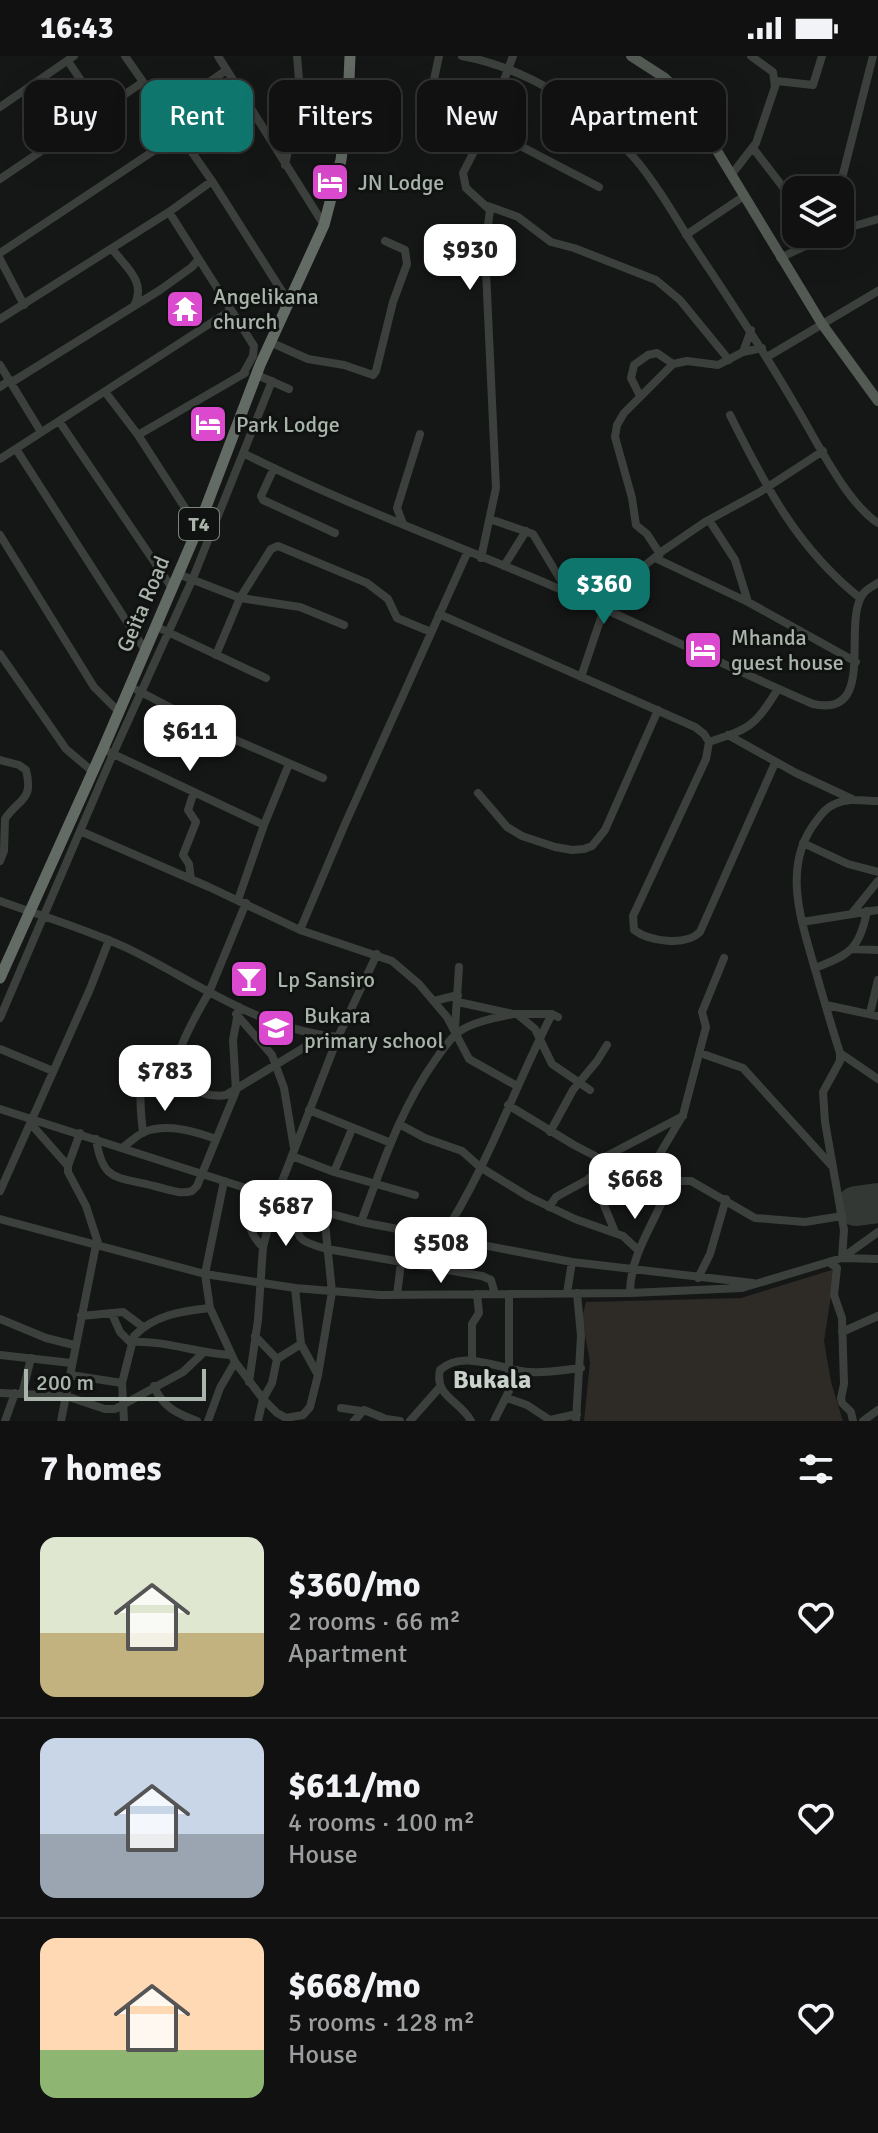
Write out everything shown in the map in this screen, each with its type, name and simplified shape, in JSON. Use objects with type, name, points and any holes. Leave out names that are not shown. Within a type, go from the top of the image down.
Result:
[{"type":"highway","name":"Geita Road","points":[[0,978],[92,771],[108,752],[119,712],[198,528],[258,370],[324,225],[341,160],[350,56]]},
{"type":"main road","points":[[638,58],[685,98],[822,324],[878,401]]},
{"type":"street","points":[[125,56],[142,80]]},
{"type":"street","points":[[218,56],[324,225]]},
{"type":"street","points":[[285,165],[300,92],[297,56]]},
{"type":"street","points":[[434,80],[439,56]]},
{"type":"street","points":[[462,56],[478,58],[508,70],[570,103],[609,132],[647,173],[751,330],[862,512],[878,523]]},
{"type":"street","points":[[504,80],[513,56]]},
{"type":"street","points":[[751,56],[773,72],[775,88]]},
{"type":"street","points":[[732,174],[753,148],[780,80],[809,87],[813,85],[822,56]]},
{"type":"street","points":[[843,176],[873,56]]},
{"type":"street","points":[[40,80],[71,58],[82,80]]},
{"type":"street","points":[[212,80],[225,71]]},
{"type":"street","points":[[0,107],[24,91]]},
{"type":"street","points":[[753,148],[782,186]]},
{"type":"street","points":[[526,149],[599,187]]},
{"type":"street","points":[[0,179],[40,152]]},
{"type":"street","points":[[24,305],[0,256],[153,152]]},
{"type":"street","points":[[192,152],[290,304]]},
{"type":"street","points":[[473,152],[462,178],[466,188],[488,206],[518,217],[551,242],[656,280],[680,300],[729,360]]},
{"type":"street","points":[[0,319],[169,212],[212,181]]},
{"type":"street","points":[[686,235],[744,196]]},
{"type":"street","points":[[481,558],[496,488],[485,249],[491,219],[488,206]]},
{"type":"street","points":[[169,212],[255,347],[243,374]]},
{"type":"street","points":[[854,226],[878,219]]},
{"type":"street","points":[[272,343],[308,359],[344,365],[373,375],[407,264],[405,250],[385,241]]},
{"type":"street","points":[[780,258],[799,248]]},
{"type":"street","points":[[112,249],[138,284],[140,293],[134,307]]},
{"type":"street","points":[[0,387],[134,307],[199,259]]},
{"type":"street","points":[[767,357],[878,291]]},
{"type":"street","points":[[0,459],[231,310]]},
{"type":"street","points":[[743,352],[751,330]]},
{"type":"street","points":[[762,348],[743,352],[718,365],[687,361],[673,364],[624,413],[615,437],[636,525],[647,534],[657,556],[856,662]]},
{"type":"street","points":[[640,396],[631,378],[634,365],[657,353],[673,364]]},
{"type":"street","points":[[0,365],[41,432]]},
{"type":"street","points":[[138,435],[243,374],[258,370],[289,389]]},
{"type":"street","points":[[0,1018],[80,831],[108,752],[141,692],[192,579],[272,381]]},
{"type":"street","points":[[106,393],[138,435],[198,528]]},
{"type":"street","points":[[730,415],[766,487],[826,570],[860,598]]},
{"type":"street","points":[[59,421],[172,588]]},
{"type":"street","points":[[403,524],[397,508],[420,434]]},
{"type":"street","points":[[16,449],[145,650]]},
{"type":"street","points":[[581,677],[605,609],[634,574],[709,520],[823,451]]},
{"type":"street","points":[[243,453],[338,500],[605,609],[813,704],[836,704],[852,691],[860,598],[878,583]]},
{"type":"street","points":[[274,468],[261,496],[263,500],[335,533]]},
{"type":"street","points":[[490,519],[526,531],[536,538],[569,594]]},
{"type":"street","points":[[709,520],[735,560],[748,602]]},
{"type":"street","points":[[504,566],[526,531]]},
{"type":"street","points":[[0,535],[94,687],[119,712]]},
{"type":"street","points":[[216,655],[240,598],[271,549],[278,546],[364,582],[388,599],[397,618],[431,632]]},
{"type":"street","points":[[300,930],[468,551]]},
{"type":"street","points":[[178,574],[240,598],[300,607],[344,625]]},
{"type":"street","points":[[439,614],[658,710],[704,734],[709,742],[706,759],[634,910],[633,927],[645,937],[656,940],[687,939],[696,937],[700,932],[775,763]]},
{"type":"street","points":[[155,626],[266,678]]},
{"type":"street","points":[[0,654],[66,749],[92,771]]},
{"type":"street","points":[[130,686],[215,731],[323,778]]},
{"type":"street","points":[[709,742],[746,728],[760,717],[778,689]]},
{"type":"street","points":[[478,793],[499,820],[522,836],[572,850],[592,846],[605,830],[658,710]]},
{"type":"street","points":[[728,735],[775,763],[852,799]]},
{"type":"street","points":[[108,752],[264,825]]},
{"type":"street","points":[[0,760],[26,770],[28,791],[25,800],[5,819],[4,851],[0,861]]},
{"type":"street","points":[[289,764],[264,825],[242,902],[208,993],[179,1050],[176,1065],[184,1087],[217,1097],[236,1091],[321,1037]]},
{"type":"street","points":[[191,879],[189,864],[183,855],[196,822],[188,810],[194,792]]},
{"type":"street","points":[[853,1421],[841,1398],[844,1377],[842,1314],[834,1295],[836,1262],[845,1239],[823,1092],[840,1061],[840,1053],[802,922],[796,879],[803,843],[809,830],[827,808],[852,799],[878,801]]},
{"type":"street","points":[[80,831],[300,930],[336,944],[377,954],[404,969],[456,1030],[469,1059],[517,1086]]},
{"type":"street","points":[[803,843],[848,864],[878,872]]},
{"type":"street","points":[[853,912],[878,881]]},
{"type":"street","points":[[0,901],[109,940],[229,1003],[265,1044],[277,1065],[284,1088],[293,1152]]},
{"type":"street","points":[[802,922],[878,910]]},
{"type":"street","points":[[815,968],[839,959],[852,949],[863,933],[867,911]]},
{"type":"street","points":[[1,1187],[109,940]]},
{"type":"street","points":[[852,949],[878,950]]},
{"type":"street","points":[[249,1382],[263,1247],[276,1197],[338,1037],[377,954]]},
{"type":"street","points":[[646,1177],[683,1115],[706,1027],[702,1012],[724,958]]},
{"type":"street","points":[[361,1222],[413,1093],[456,1030],[459,967]]},
{"type":"street","points":[[826,1005],[874,1014],[878,980]]},
{"type":"street","points":[[434,1001],[458,998],[515,1014],[555,1016],[539,1039],[457,1214],[442,1237]]},
{"type":"street","points":[[238,1011],[321,1037],[338,1037]]},
{"type":"street","points":[[96,1139],[103,1164],[120,1180],[187,1193],[197,1186],[236,1091],[233,1040],[238,1011]]},
{"type":"street","points":[[456,1030],[515,1014]]},
{"type":"street","points":[[515,1014],[535,1029],[552,1064],[590,1090]]},
{"type":"street","points":[[321,1037],[331,1054]]},
{"type":"street","points":[[550,1132],[579,1082],[607,1045]]},
{"type":"street","points":[[0,1049],[53,1071]]},
{"type":"street","points":[[143,1133],[142,1088],[147,1070],[154,1060],[179,1050]]},
{"type":"street","points":[[700,1053],[743,1068],[832,1166]]},
{"type":"street","points":[[840,1053],[878,1079]]},
{"type":"street","points":[[508,1105],[550,1132],[604,1160],[646,1177],[691,1181],[744,1212],[768,1220],[805,1222],[842,1216]]},
{"type":"street","points":[[0,1109],[292,1203],[361,1222],[631,1276],[653,1274],[758,1283]]},
{"type":"street","points":[[309,1110],[391,1143]]},
{"type":"street","points":[[549,1207],[563,1191],[592,1176],[604,1160],[683,1115]]},
{"type":"street","points":[[32,1121],[68,1166],[70,1178],[86,1206],[97,1246],[84,1314],[74,1345],[61,1421]]},
{"type":"street","points":[[399,1124],[425,1138],[462,1151],[480,1167],[549,1207],[619,1234],[645,1235]]},
{"type":"street","points":[[122,1148],[143,1133],[181,1129],[216,1139]]},
{"type":"street","points":[[334,1172],[352,1129]]},
{"type":"street","points":[[68,1166],[80,1133]]},
{"type":"street","points":[[293,1152],[334,1172],[415,1195]]},
{"type":"street","points":[[592,1176],[619,1234],[638,1250]]},
{"type":"street","points":[[224,1181],[205,1274],[210,1308],[232,1359],[263,1399],[286,1418],[303,1415],[310,1407],[318,1375],[332,1292],[324,1213]]},
{"type":"street","points":[[630,1293],[638,1250],[661,1207],[670,1181]]},
{"type":"street","points":[[248,1188],[249,1228],[263,1247]]},
{"type":"street","points":[[698,1278],[710,1254],[726,1199]]},
{"type":"street","points":[[292,1203],[300,1240],[327,1249],[488,1278],[494,1285],[495,1294]]},
{"type":"street","points":[[455,1240],[457,1214]]},
{"type":"street","points":[[1,1221],[205,1274],[295,1288],[397,1295],[721,1290],[836,1262],[878,1259]]},
{"type":"street","points":[[397,1295],[405,1231]]},
{"type":"street","points":[[836,1262],[878,1232]]},
{"type":"street","points":[[507,1398],[527,1405],[550,1420],[576,1418],[581,1368],[572,1293],[572,1262]]},
{"type":"street","points":[[646,1293],[653,1274]]},
{"type":"street","points":[[608,1293],[631,1276]]},
{"type":"street","points":[[295,1288],[301,1344],[318,1375]]},
{"type":"street","points":[[472,1361],[472,1324],[478,1316],[477,1294]]},
{"type":"street","points":[[494,1421],[507,1398],[509,1294]]},
{"type":"street","points":[[124,1421],[122,1383],[130,1342],[143,1327],[173,1314],[210,1308]]},
{"type":"street","points":[[84,1314],[127,1314],[143,1327]]},
{"type":"street","points":[[112,1314],[120,1332],[130,1342],[166,1343],[232,1359]]},
{"type":"street","points":[[842,1332],[878,1316]]},
{"type":"street","points":[[0,1319],[46,1338],[74,1345]]},
{"type":"street","points":[[255,1336],[277,1359]]},
{"type":"street","points":[[258,1421],[277,1359],[301,1344]]},
{"type":"street","points":[[0,1393],[66,1396],[105,1409],[123,1405],[183,1372],[203,1353]]},
{"type":"street","points":[[0,1355],[71,1363]]},
{"type":"street","points":[[5,1421],[19,1394],[31,1358]]},
{"type":"street","points":[[208,1421],[232,1359]]},
{"type":"street","points":[[471,1421],[464,1409],[448,1399],[440,1387],[440,1370],[447,1364],[472,1361],[508,1370],[544,1372],[581,1368]]},
{"type":"street","points":[[70,1375],[122,1383]]},
{"type":"street","points":[[154,1386],[167,1407],[197,1421]]},
{"type":"street","points":[[410,1421],[440,1387]]},
{"type":"street","points":[[341,1408],[400,1421]]},
{"type":"street","points":[[863,1421],[878,1410]]},
{"type":"street","points":[[354,1421],[361,1411]]},
{"type":"shaded area","points":[[878,1193],[878,1206],[845,1211],[844,1198]]},
{"type":"shaded area","points":[[835,1269],[824,1341],[831,1382],[843,1421],[584,1421],[590,1362],[582,1318],[586,1302],[741,1298]]},
{"type":"runway","points":[[856,1206],[878,1203]]},
{"type":"place","name":"JN Lodge","points":[[330,182]]},
{"type":"place","name":"Angelikana church","points":[[185,309]]},
{"type":"place","name":"Park Lodge","points":[[208,424]]},
{"type":"place","name":"Mhanda guest house","points":[[703,650]]},
{"type":"place","name":"Lp Sansiro","points":[[249,979]]},
{"type":"place","name":"Bukara primary school","points":[[276,1028]]},
{"type":"district","name":"Bukala","points":[[492,1380]]}]
